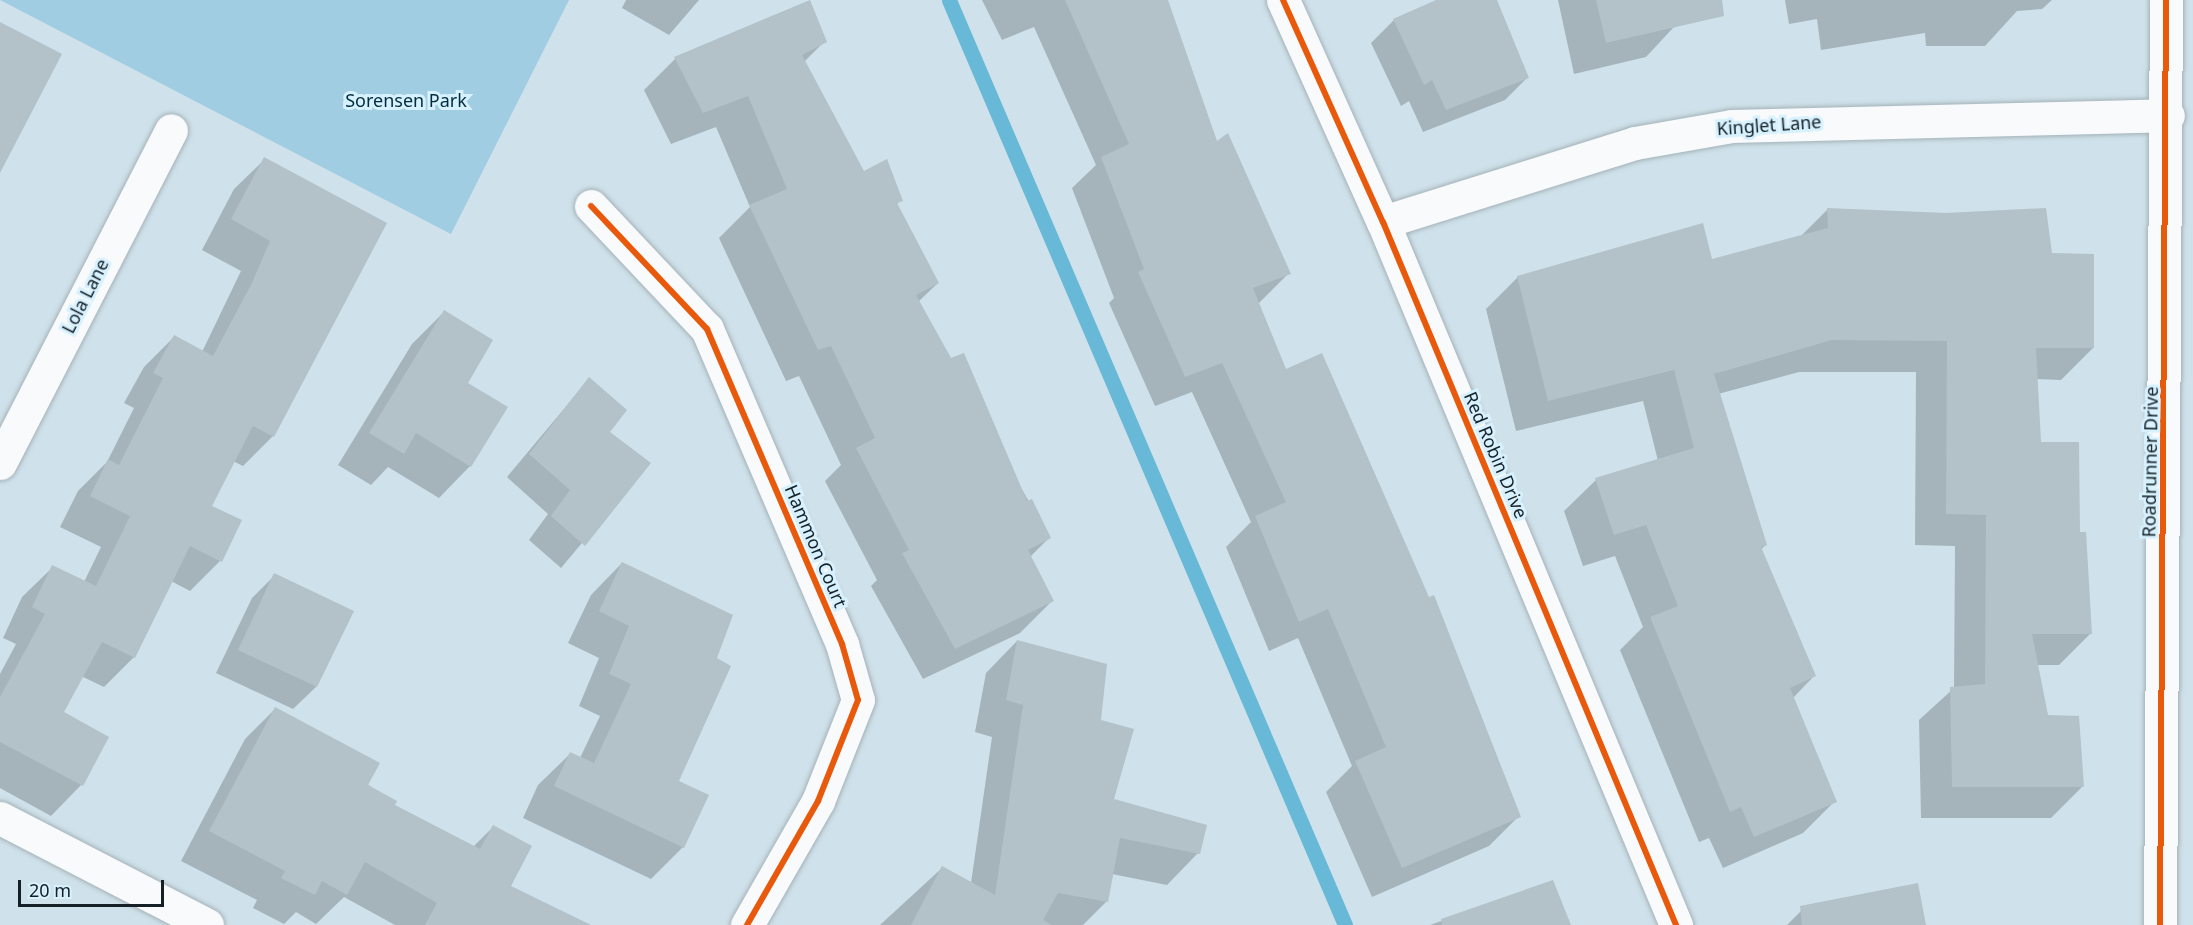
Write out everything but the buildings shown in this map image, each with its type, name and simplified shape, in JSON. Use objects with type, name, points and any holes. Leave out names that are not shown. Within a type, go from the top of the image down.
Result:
[{"type":"street","name":"Red Robin Drive","points":[[1283,0],[1383,222],[1676,925]]},
{"type":"street","name":"Roadrunner Drive","points":[[2160,925],[2168,115],[2166,0]]},
{"type":"street","name":"Kinglet Lane","points":[[1383,222],[1593,154],[1731,126],[2168,115]]},
{"type":"street","name":"Lola Lane","points":[[0,463],[171,130]]},
{"type":"street","name":"Hammon Court","points":[[591,206],[707,329],[842,644],[858,700],[818,801],[747,925]]},
{"type":"street","points":[[0,818],[207,925]]},
{"type":"green space","name":"Sorensen Park","points":[[0,0],[569,0],[451,234]]},
{"type":"waterway","points":[[949,0],[1345,925]]},
{"type":"cycle path","points":[[1283,0],[1383,222],[1676,925]]},
{"type":"cycle path","points":[[2160,925],[2166,0]]},
{"type":"cycle path","points":[[591,206],[707,329],[842,644],[858,700],[818,801],[747,925]]}]
